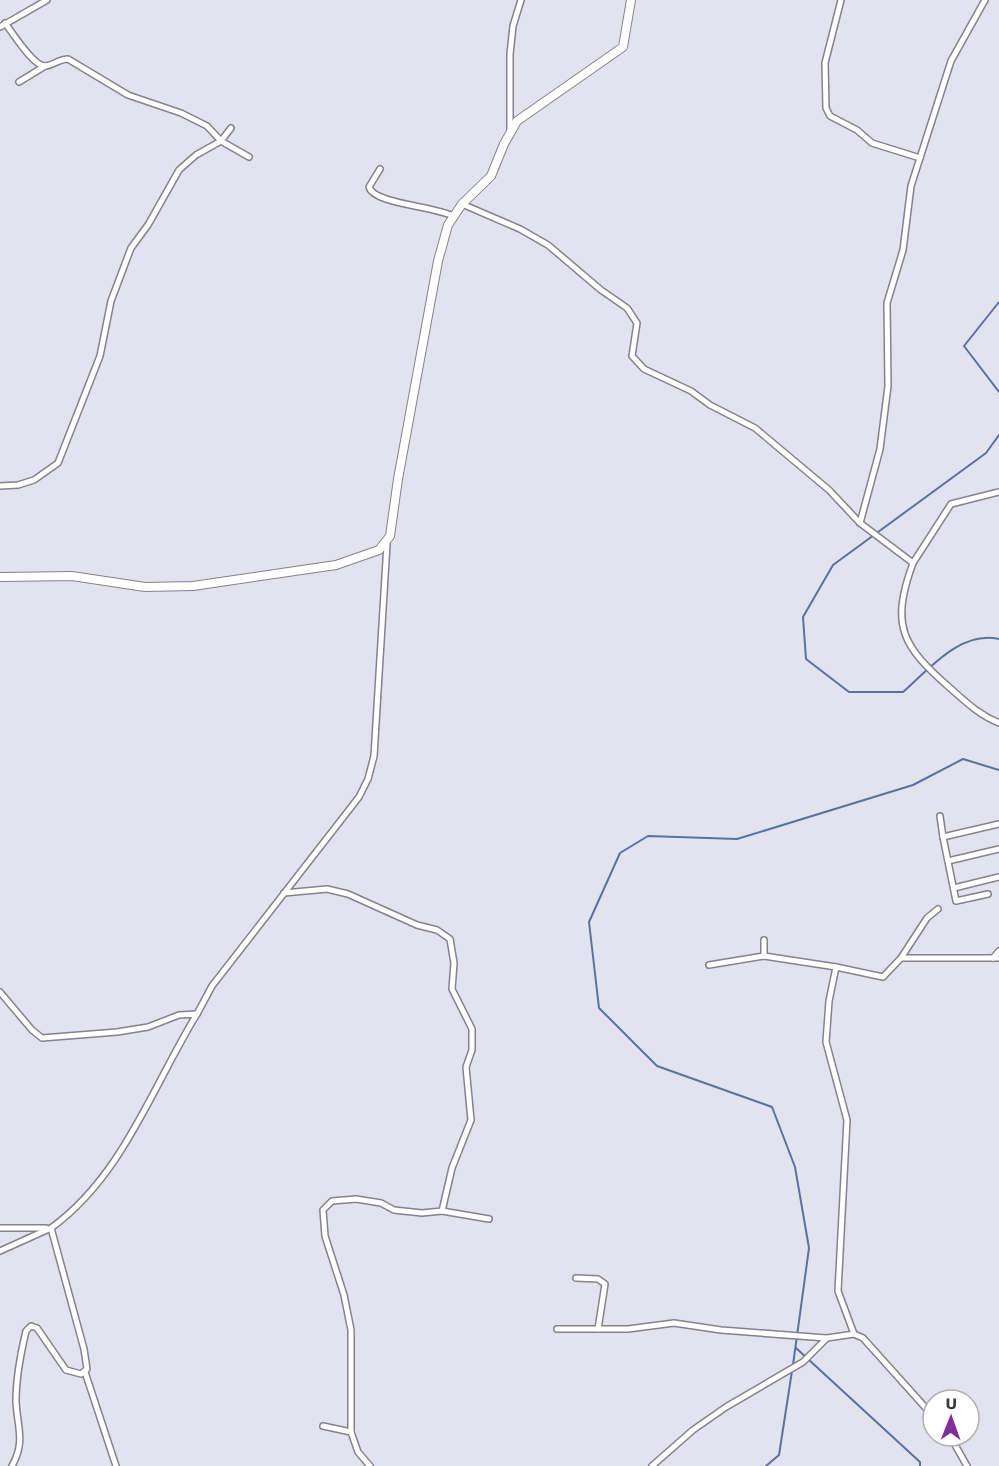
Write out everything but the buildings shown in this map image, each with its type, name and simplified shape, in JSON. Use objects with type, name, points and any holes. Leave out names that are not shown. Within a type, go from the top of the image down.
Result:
[{"type":"street","points":[[45,66],[28,54],[3,25],[47,0]]},
{"type":"street","points":[[510,131],[510,54],[513,26],[521,0]]},
{"type":"street","points":[[0,1251],[51,1228],[72,1212],[105,1176],[131,1134],[212,986],[348,813],[369,779],[374,756],[387,544],[438,261],[453,216],[491,176],[510,131],[529,111],[616,54],[626,41],[631,0]]},
{"type":"street","points":[[841,0],[825,63],[826,108],[830,116],[857,130],[872,143],[920,158]]},
{"type":"street","points":[[860,523],[880,449],[888,387],[887,303],[903,250],[911,186],[951,61],[985,0]]},
{"type":"street","points":[[19,82],[45,66],[68,59],[128,95],[181,113],[207,126],[221,141],[249,157]]},
{"type":"street","points":[[0,486],[18,485],[34,480],[58,463],[100,356],[111,300],[131,248],[148,225],[179,170],[196,155],[221,141],[231,128]]},
{"type":"street","points":[[380,169],[369,187],[375,195],[399,203],[442,210],[453,216]]},
{"type":"street","points":[[462,204],[520,229],[565,258],[601,290],[633,313],[637,327],[632,356],[638,365],[692,391],[710,405],[755,428],[829,490],[860,523],[913,563]]},
{"type":"street","points":[[999,492],[951,504],[913,563],[902,607],[901,623],[908,644],[918,659],[983,716],[999,723]]},
{"type":"street","points":[[0,577],[72,576],[145,587],[193,586],[336,565],[367,556],[387,544]]},
{"type":"street","points":[[940,816],[956,901],[988,894]]},
{"type":"street","points":[[943,837],[999,824]]},
{"type":"street","points":[[948,861],[999,849]]},
{"type":"street","points":[[954,888],[999,877]]},
{"type":"street","points":[[285,893],[327,889],[348,894],[417,925],[437,930],[450,939],[453,963],[452,990],[472,1029],[472,1050],[466,1066],[471,1120],[452,1168],[442,1211]]},
{"type":"street","points":[[709,965],[764,956],[883,977],[901,958],[927,918],[939,909]]},
{"type":"street","points":[[764,940],[764,956]]},
{"type":"street","points":[[901,958],[996,958],[999,951]]},
{"type":"street","points":[[836,967],[828,1001],[826,1042],[847,1120],[838,1291],[854,1334]]},
{"type":"street","points":[[0,992],[32,1030],[42,1038],[148,1028],[179,1015],[197,1014]]},
{"type":"street","points":[[370,1466],[358,1452],[351,1432],[351,1330],[344,1294],[325,1236],[323,1210],[332,1201],[356,1199],[381,1203],[394,1210],[422,1213],[442,1211],[489,1219]]},
{"type":"street","points":[[0,1228],[51,1228]]},
{"type":"street","points":[[51,1228],[84,1349],[85,1372],[116,1466]]},
{"type":"street","points":[[576,1278],[592,1278],[605,1284],[598,1329]]},
{"type":"street","points":[[557,1329],[628,1329],[674,1323],[721,1330],[827,1338],[854,1334],[871,1344],[921,1402]]},
{"type":"street","points":[[12,1466],[20,1446],[21,1428],[16,1402],[26,1331],[31,1326],[37,1328],[66,1370],[81,1374],[85,1372]]},
{"type":"street","points":[[652,1466],[693,1430],[726,1407],[793,1368],[827,1338]]},
{"type":"street","points":[[323,1426],[351,1432]]},
{"type":"street","points":[[957,1448],[967,1466]]},
{"type":"waterway","points":[[999,302],[964,346],[999,392]]},
{"type":"waterway","points":[[999,435],[986,453],[833,565],[803,617],[806,659],[849,692],[903,692],[935,663],[959,646],[972,640],[999,639]]},
{"type":"waterway","points":[[793,1365],[809,1248],[795,1167],[772,1107],[657,1066],[599,1008],[589,922],[620,853],[648,836],[737,839],[913,785],[963,759],[999,770]]},
{"type":"waterway","points":[[796,1348],[920,1462],[920,1466]]},
{"type":"waterway","points":[[766,1466],[779,1455],[792,1371]]}]
